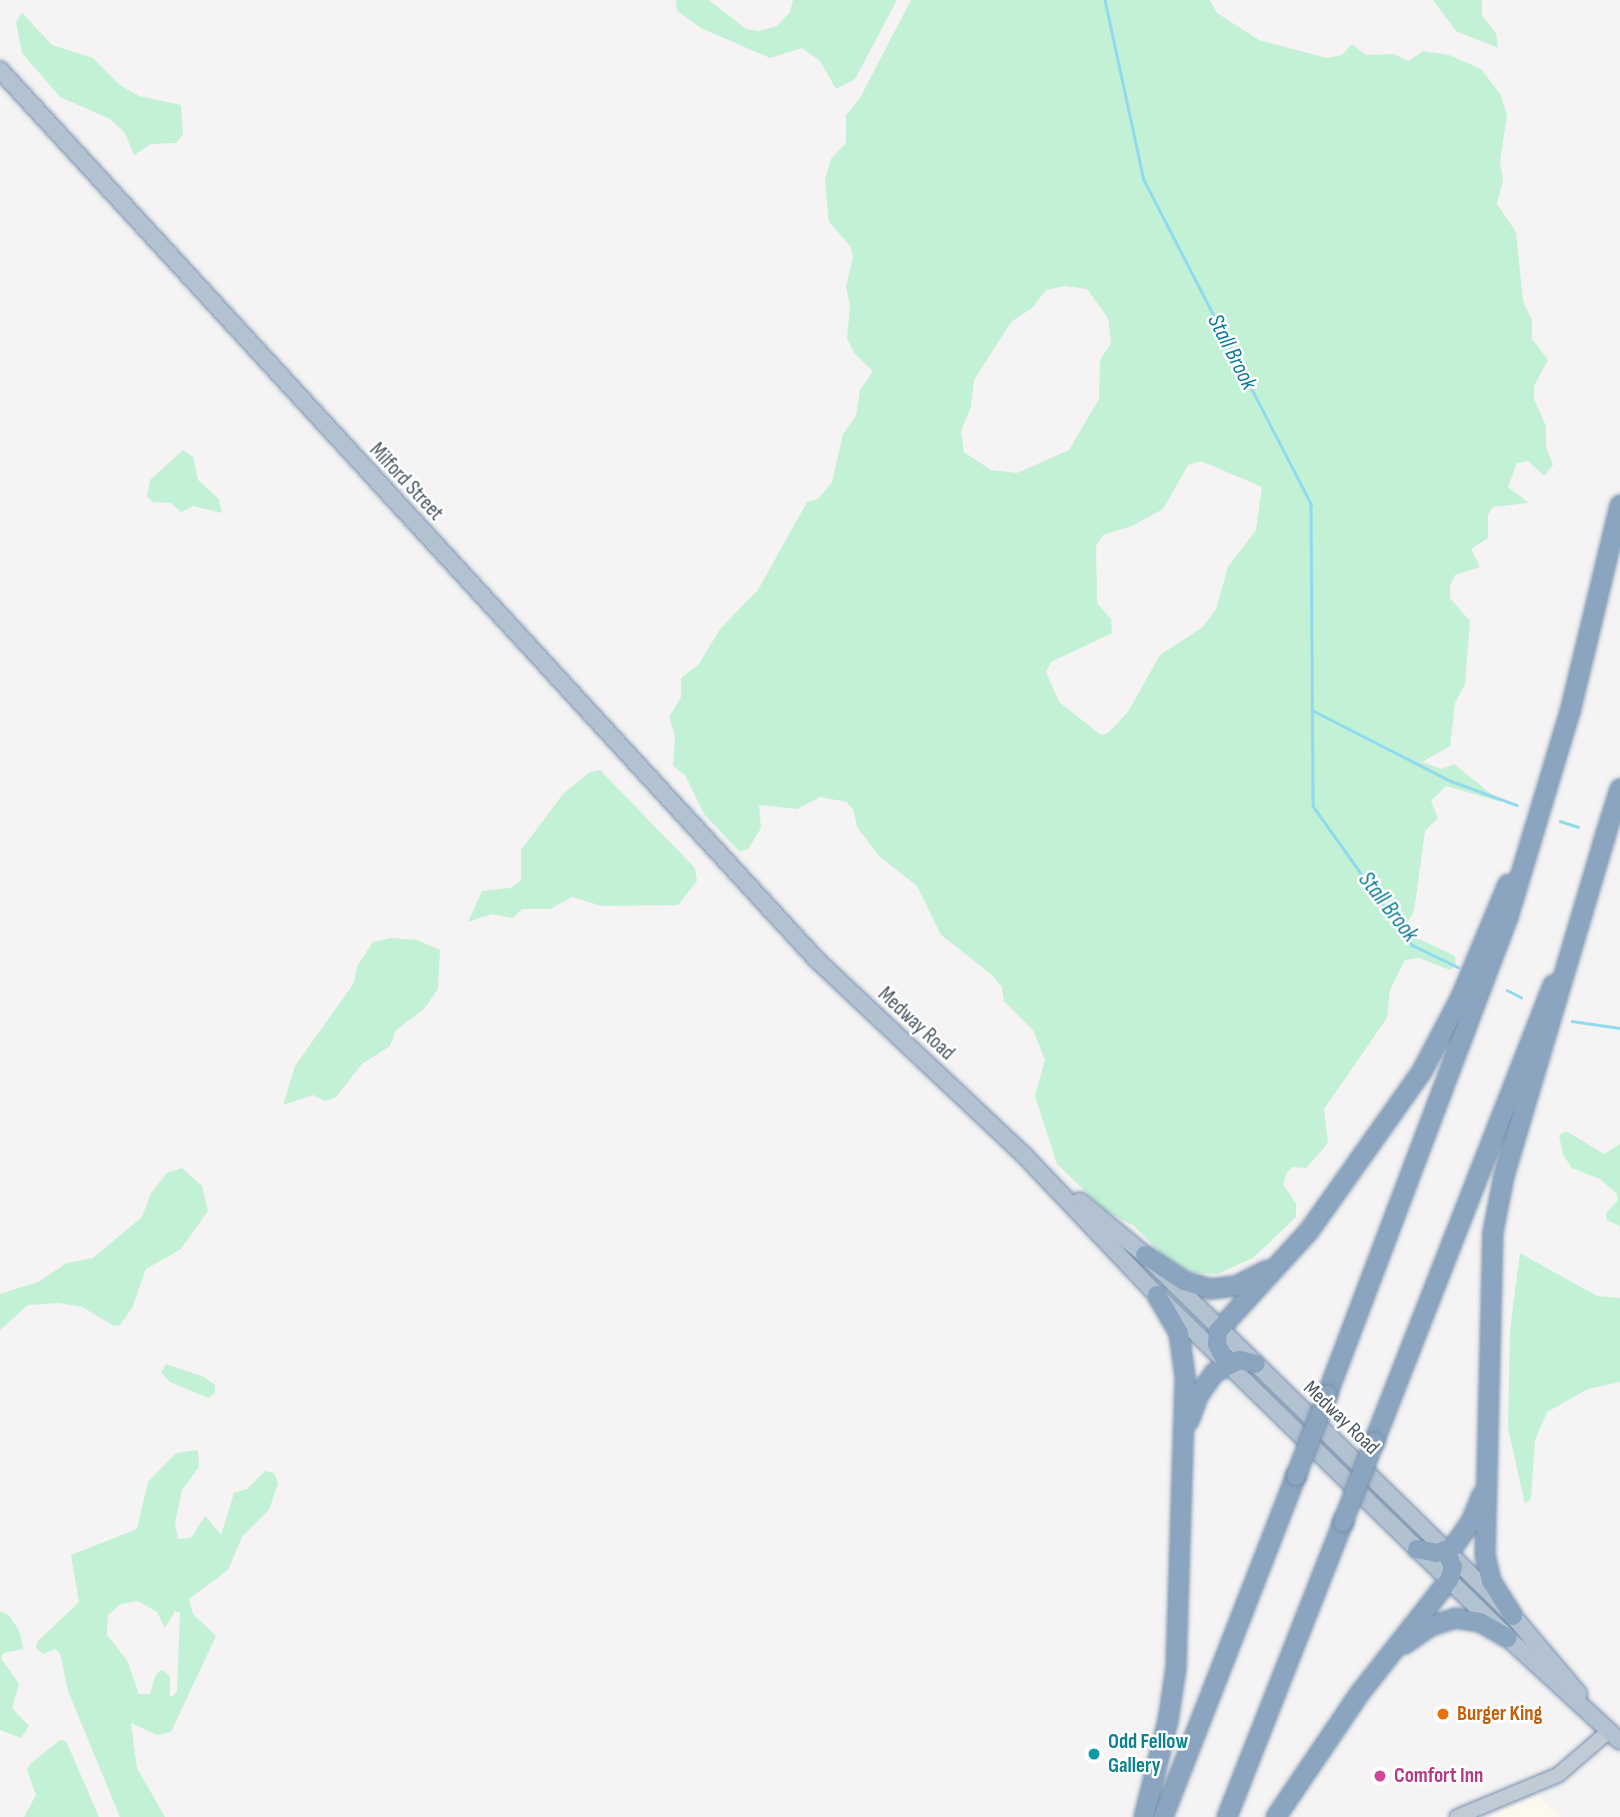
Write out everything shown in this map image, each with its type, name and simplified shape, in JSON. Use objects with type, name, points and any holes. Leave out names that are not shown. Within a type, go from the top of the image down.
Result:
[{"type":"highway","points":[[1163,1817],[1473,1018],[1551,780],[1620,505]]},
{"type":"highway","points":[[1227,1364],[1216,1340],[1219,1329],[1296,1247],[1405,1096],[1440,1039],[1551,780]]},
{"type":"highway","points":[[1513,1616],[1486,1566],[1496,1212],[1620,789]]},
{"type":"highway","points":[[1227,1817],[1546,1003],[1606,833]]},
{"type":"highway","points":[[1145,1255],[1184,1281],[1224,1289],[1259,1276],[1296,1247]]},
{"type":"highway","points":[[1144,1817],[1175,1679],[1182,1448],[1184,1348],[1173,1319],[1157,1295]]},
{"type":"highway","points":[[1182,1448],[1198,1396],[1214,1373],[1227,1364],[1240,1360],[1256,1364]]},
{"type":"highway","points":[[1446,1550],[1474,1517],[1487,1467]]},
{"type":"highway","points":[[1417,1549],[1446,1550]]},
{"type":"highway","points":[[1276,1817],[1371,1679],[1449,1580],[1452,1563],[1446,1550]]},
{"type":"highway","points":[[1371,1679],[1404,1645],[1441,1621],[1474,1620],[1508,1638]]},
{"type":"main road","name":"Milford Street","points":[[0,70],[781,922]]},
{"type":"main road","name":"Medway Road","points":[[781,922],[1024,1155],[1157,1295],[1227,1364],[1508,1638],[1615,1736]]},
{"type":"main road","name":"Medway Road","points":[[1024,1155],[1145,1255],[1446,1550],[1513,1616],[1615,1736]]},
{"type":"main road","points":[[1457,1817],[1558,1775],[1615,1736]]},
{"type":"shaded area","points":[[1537,1795],[1560,1817],[1489,1817]]},
{"type":"green space","points":[[676,0],[709,0],[746,29],[759,31],[777,26],[790,12],[793,0],[897,0],[855,79],[836,89],[820,61],[802,48],[770,58],[701,28],[677,11]]},
{"type":"green space","points":[[911,0],[1210,0],[1217,13],[1259,40],[1327,58],[1342,55],[1352,44],[1366,55],[1393,54],[1409,61],[1423,51],[1449,55],[1481,69],[1500,94],[1507,115],[1500,162],[1503,180],[1497,204],[1516,232],[1523,301],[1532,320],[1532,339],[1548,360],[1534,386],[1534,399],[1546,426],[1546,447],[1553,465],[1544,476],[1528,461],[1517,463],[1508,487],[1529,503],[1493,507],[1488,515],[1488,538],[1471,549],[1480,567],[1455,575],[1450,586],[1450,598],[1470,621],[1465,684],[1455,703],[1450,746],[1422,762],[1442,769],[1454,764],[1501,802],[1446,786],[1431,801],[1438,818],[1425,831],[1414,911],[1406,925],[1413,936],[1455,956],[1456,966],[1450,970],[1419,958],[1405,960],[1390,990],[1387,1018],[1324,1109],[1328,1143],[1306,1168],[1292,1167],[1287,1173],[1283,1184],[1296,1204],[1296,1217],[1253,1258],[1217,1274],[1189,1272],[1166,1258],[1134,1226],[1106,1211],[1057,1164],[1035,1096],[1045,1060],[1033,1030],[1004,1001],[1002,987],[991,974],[941,935],[917,886],[879,856],[857,827],[854,811],[847,802],[820,797],[797,809],[759,805],[761,828],[749,848],[740,852],[704,814],[685,775],[673,766],[675,736],[669,717],[681,697],[681,678],[699,664],[720,629],[758,590],[807,502],[818,499],[832,482],[843,434],[856,416],[860,390],[873,371],[854,353],[847,338],[850,307],[846,287],[853,257],[850,246],[829,222],[825,180],[831,159],[846,143],[846,115],[860,98]],"holes":[[[1065,286],[1087,289],[1108,318],[1111,343],[1100,360],[1099,399],[1069,450],[1017,473],[991,470],[964,452],[961,431],[971,407],[974,380],[1011,322],[1032,308],[1046,290]],[[1201,461],[1262,487],[1256,530],[1228,567],[1216,609],[1203,627],[1160,655],[1128,712],[1108,733],[1101,735],[1059,702],[1046,672],[1051,662],[1112,633],[1111,619],[1097,603],[1096,546],[1103,535],[1132,526],[1163,509],[1188,465]]]},
{"type":"green space","points":[[1433,0],[1482,0],[1482,16],[1496,33],[1498,48],[1456,31]]},
{"type":"green space","points":[[22,13],[52,45],[93,58],[121,86],[139,96],[181,105],[183,134],[176,143],[151,144],[134,155],[125,133],[110,119],[60,97],[22,53],[16,22]]},
{"type":"green space","points":[[183,450],[193,457],[198,480],[219,499],[222,513],[193,506],[181,512],[171,503],[153,502],[147,496],[150,480]]},
{"type":"green space","points":[[600,770],[695,868],[697,881],[678,905],[602,906],[572,897],[550,909],[522,909],[513,918],[491,914],[468,922],[482,891],[511,888],[521,880],[521,850],[563,794],[590,772]]},
{"type":"green space","points":[[391,938],[417,940],[440,950],[438,989],[424,1009],[396,1030],[390,1046],[362,1064],[336,1097],[325,1101],[313,1095],[283,1105],[295,1066],[354,983],[357,966],[373,942]]},
{"type":"green space","points":[[1566,1131],[1604,1154],[1620,1144],[1620,1226],[1607,1220],[1606,1213],[1618,1200],[1617,1194],[1600,1179],[1572,1168],[1563,1155],[1559,1135]]},
{"type":"green space","points":[[182,1168],[202,1186],[208,1211],[181,1249],[146,1269],[132,1308],[120,1325],[114,1326],[82,1307],[59,1303],[28,1305],[0,1330],[0,1294],[38,1282],[67,1263],[93,1258],[142,1217],[151,1193],[167,1173]]},
{"type":"green space","points":[[1520,1253],[1597,1296],[1620,1298],[1620,1382],[1588,1389],[1547,1412],[1535,1440],[1531,1498],[1525,1504],[1508,1428],[1510,1330]]},
{"type":"green space","points":[[166,1364],[204,1377],[215,1385],[215,1393],[208,1398],[170,1382],[161,1372]]},
{"type":"green space","points":[[198,1450],[199,1467],[182,1490],[175,1523],[178,1539],[191,1538],[205,1516],[221,1535],[234,1493],[247,1489],[265,1471],[274,1473],[278,1483],[269,1510],[242,1537],[228,1570],[189,1599],[193,1614],[216,1636],[171,1732],[157,1735],[131,1723],[137,1768],[165,1817],[120,1817],[68,1691],[60,1653],[55,1649],[43,1654],[36,1648],[37,1642],[79,1602],[71,1555],[137,1529],[148,1482],[176,1453]],"holes":[[[138,1601],[157,1612],[165,1628],[175,1611],[180,1613],[177,1691],[173,1696],[170,1696],[170,1676],[162,1670],[156,1674],[150,1694],[139,1694],[127,1660],[107,1635],[108,1615],[121,1604]]]},
{"type":"green space","points":[[0,1611],[10,1616],[20,1633],[23,1649],[4,1653],[1,1658],[19,1684],[12,1708],[29,1726],[21,1738],[0,1730]]},
{"type":"green space","points":[[60,1740],[66,1741],[99,1817],[24,1817],[36,1795],[27,1770],[30,1764]]},
{"type":"waterway","name":"Stall Brook","points":[[1105,0],[1144,180],[1311,504],[1313,806],[1412,945],[1458,967]]},
{"type":"waterway","name":"Stall Brook","points":[[1314,711],[1451,781],[1517,805]]},
{"type":"waterway","name":"Stall Brook","points":[[1560,821],[1578,827]]},
{"type":"waterway","name":"Stall Brook","points":[[1507,990],[1521,997]]},
{"type":"waterway","name":"Stall Brook","points":[[1572,1021],[1620,1028]]},
{"type":"place","name":"Burger King","points":[[1443,1714]]},
{"type":"place","name":"Odd Fellow Gallery","points":[[1094,1754]]},
{"type":"place","name":"Comfort Inn","points":[[1380,1776]]}]
